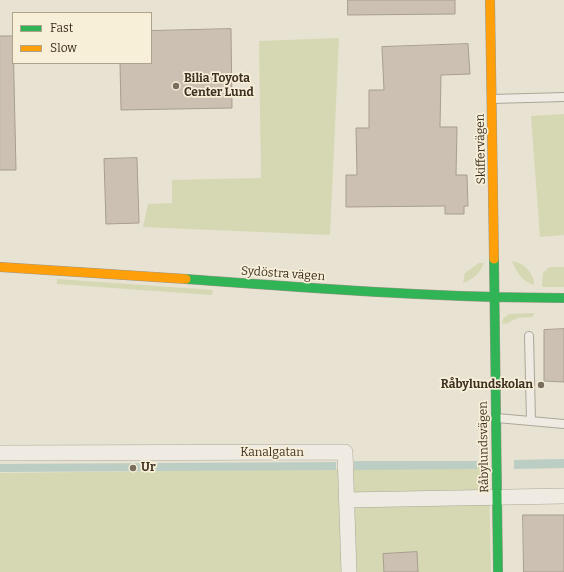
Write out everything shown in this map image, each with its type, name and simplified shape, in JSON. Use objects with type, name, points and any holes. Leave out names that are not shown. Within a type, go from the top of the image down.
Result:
[{"type":"street","name":"Skiffervägen","points":[[490,0],[495,298]]},
{"type":"street","name":"Sydöstra vägen","points":[[0,268],[390,294],[495,298],[564,298]]},
{"type":"street","name":"Råbylundsvägen","points":[[495,298],[498,572]]},
{"type":"street","name":"Kanalgatan","points":[[0,453],[345,452],[349,572]]},
{"type":"street","points":[[346,494],[497,497],[564,496]]},
{"type":"lane","points":[[492,100],[564,97]]},
{"type":"lane","points":[[529,336],[531,421]]},
{"type":"lane","points":[[496,418],[564,424]]},
{"type":"green space","points":[[339,38],[330,235],[143,227],[148,204],[172,203],[172,180],[261,178],[259,41]]},
{"type":"green space","points":[[564,114],[564,235],[540,237],[531,116]]},
{"type":"green space","points":[[512,261],[528,269],[533,277],[534,285],[520,276]]},
{"type":"green space","points":[[479,263],[484,263],[481,270],[473,278],[463,283],[465,273]]},
{"type":"green space","points":[[551,267],[564,267],[564,287],[542,287],[543,273]]},
{"type":"green space","points":[[57,279],[213,290],[212,295],[57,284]]},
{"type":"green space","points":[[535,313],[532,317],[517,318],[506,324],[502,323],[503,319],[509,314]]},
{"type":"green space","points":[[482,462],[489,478],[491,572],[0,572],[0,473],[434,468]]},
{"type":"shaded area","points":[[564,459],[564,468],[514,469],[514,460]]},
{"type":"shaded area","points":[[354,461],[477,461],[477,469],[354,470]]},
{"type":"shaded area","points":[[336,462],[336,470],[0,472],[0,464]]},
{"type":"building","points":[[348,0],[455,0],[455,14],[348,15]]},
{"type":"building","name":"Bilia Toyota Center Lund","points":[[231,29],[232,108],[121,110],[120,64],[152,64],[152,31]]},
{"type":"building","points":[[0,36],[12,36],[16,170],[0,170]]},
{"type":"building","points":[[468,44],[470,74],[441,75],[440,127],[457,127],[456,175],[467,175],[468,206],[464,206],[464,214],[445,214],[445,206],[346,207],[346,175],[357,175],[356,128],[369,128],[369,90],[384,90],[382,47]]},
{"type":"building","points":[[137,158],[139,223],[106,224],[104,159]]},
{"type":"building","points":[[564,329],[564,382],[544,381],[544,330]]},
{"type":"building","points":[[523,515],[564,515],[564,572],[524,572]]},
{"type":"building","points":[[417,552],[418,572],[384,572],[383,554]]},
{"type":"traffic: fast","points":[[494,259],[498,572]]},
{"type":"traffic: fast","points":[[186,279],[422,294],[517,298],[564,298]]},
{"type":"traffic: slow","points":[[490,0],[494,259]]},
{"type":"traffic: slow","points":[[0,267],[186,279]]},
{"type":"place","name":"Bilia Toyota Center Lund","points":[[176,86]]},
{"type":"place","name":"Råbylundskolan","points":[[541,385]]},
{"type":"place","name":"Ur","points":[[133,468]]}]
